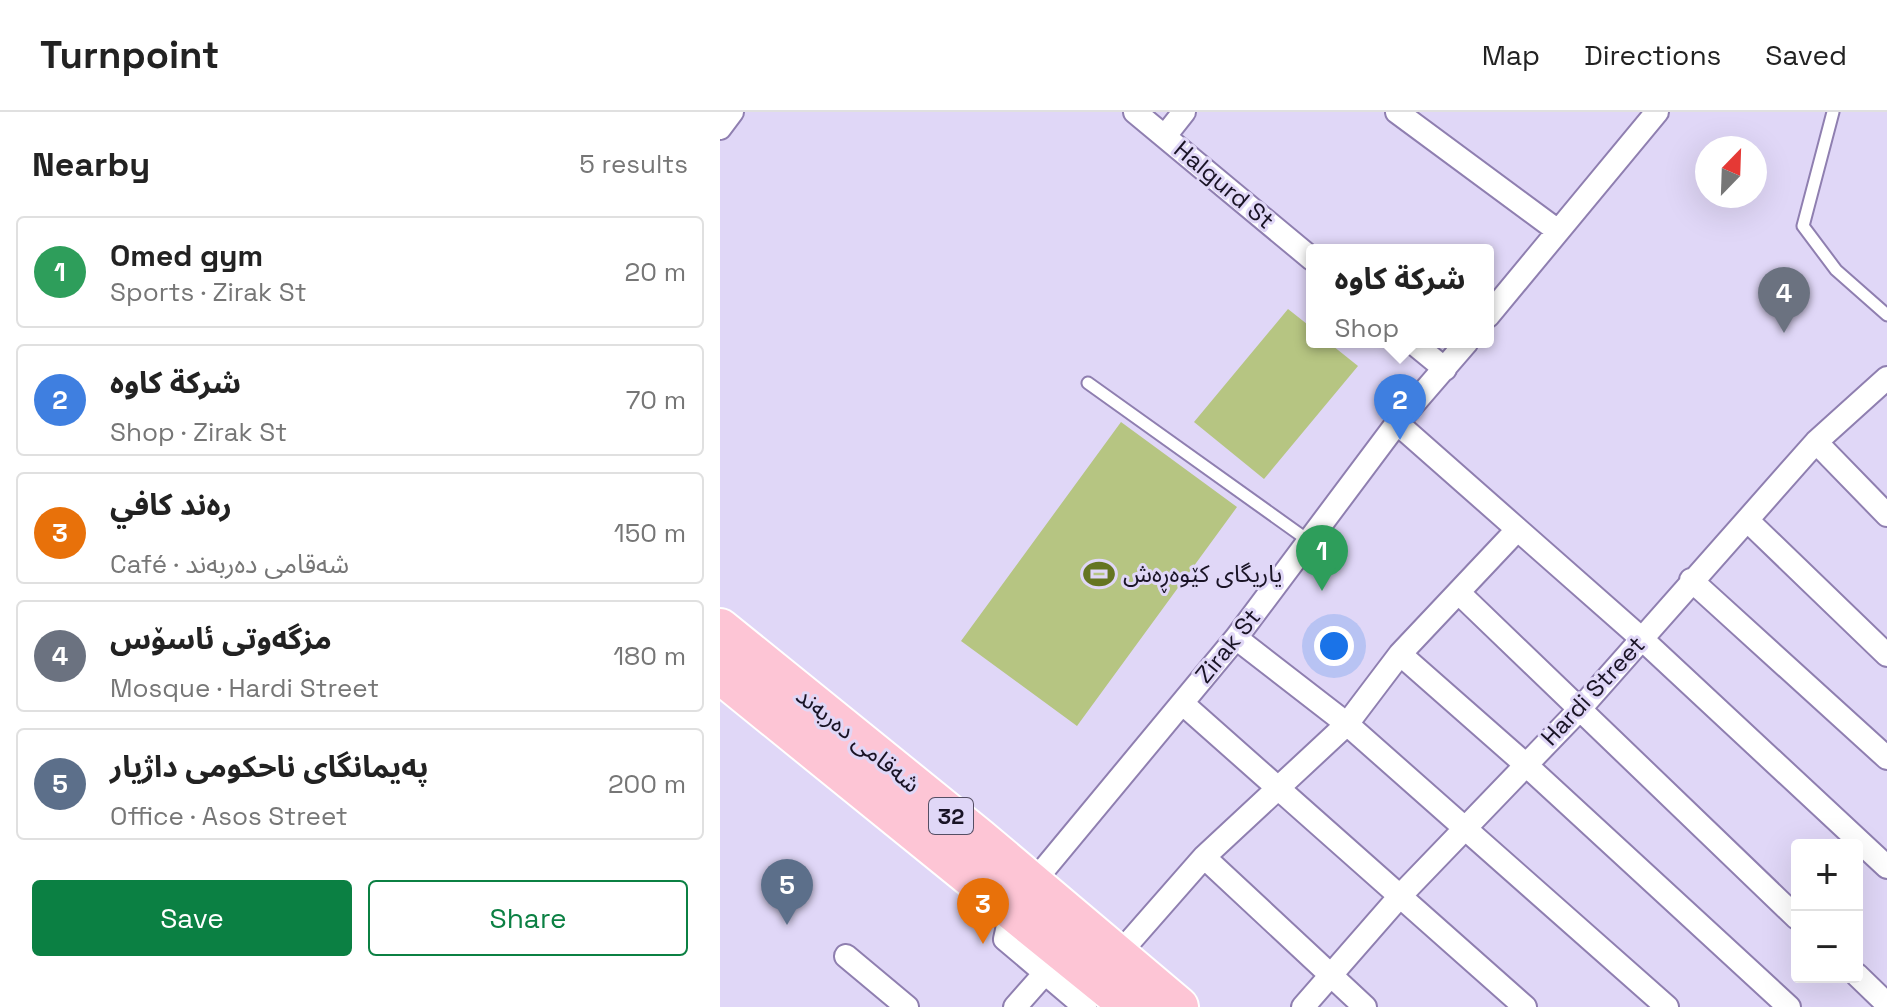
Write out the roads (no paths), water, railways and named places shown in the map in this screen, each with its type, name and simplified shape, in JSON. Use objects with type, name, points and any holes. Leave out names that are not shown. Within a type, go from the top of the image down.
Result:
[{"type":"highway","name":"شەقامی دەربەند","points":[[720,629],[1022,895],[1055,963],[1132,1007]]},
{"type":"highway","name":"شەقامی دەربەند","points":[[720,673],[1022,895],[1118,955],[1178,1007]]},
{"type":"street","points":[[720,128],[732,112]]},
{"type":"street","name":"Halgurd St","points":[[1135,112],[1306,254]]},
{"type":"street","points":[[1165,136],[1184,112]]},
{"type":"street","points":[[1397,112],[1558,231]]},
{"type":"street","points":[[1494,309],[1648,115]]},
{"type":"street","points":[[1419,348],[1445,369]]},
{"type":"street","name":"Zirak St","points":[[1022,895],[1236,638],[1397,423],[1462,348]]},
{"type":"street","name":"Hardi Street","points":[[1303,1007],[1465,826],[1579,710],[1816,442],[1887,378]]},
{"type":"street","points":[[1397,423],[1642,639],[1887,867]]},
{"type":"street","points":[[1816,442],[1887,515]]},
{"type":"street","points":[[1747,520],[1887,655]]},
{"type":"street","points":[[1118,955],[1204,857],[1347,724],[1400,654],[1516,531]]},
{"type":"street","points":[[1691,580],[1887,758]]},
{"type":"street","points":[[1459,593],[1791,912]]},
{"type":"street","points":[[1236,638],[1347,724],[1667,1007]]},
{"type":"street","points":[[1400,654],[1525,764],[1789,1007]]},
{"type":"street","points":[[1182,703],[1525,1007]]},
{"type":"street","points":[[1204,857],[1365,1007]]},
{"type":"street","points":[[846,956],[907,1007]]},
{"type":"street","points":[[1015,1007],[1055,963],[1085,1007]]},
{"type":"street","points":[[1863,981],[1887,1004]]},
{"type":"lane","points":[[1833,112],[1803,226],[1836,270],[1887,315]]},
{"type":"lane","points":[[1088,383],[1309,541]]},
{"type":"place","name":"مزگەوتی ئاسۆس","points":[[1784,333]]},
{"type":"place","name":"شركة كاوه","points":[[1400,440]]},
{"type":"place","name":"یاریگای کێوەڕەش","points":[[1099,574]]},
{"type":"place","name":"Omed gym","points":[[1322,591]]},
{"type":"place","name":"پەیمانگای ناحکومی داژیار","points":[[787,925]]},
{"type":"place","name":"رەند کافي","points":[[983,944]]}]
